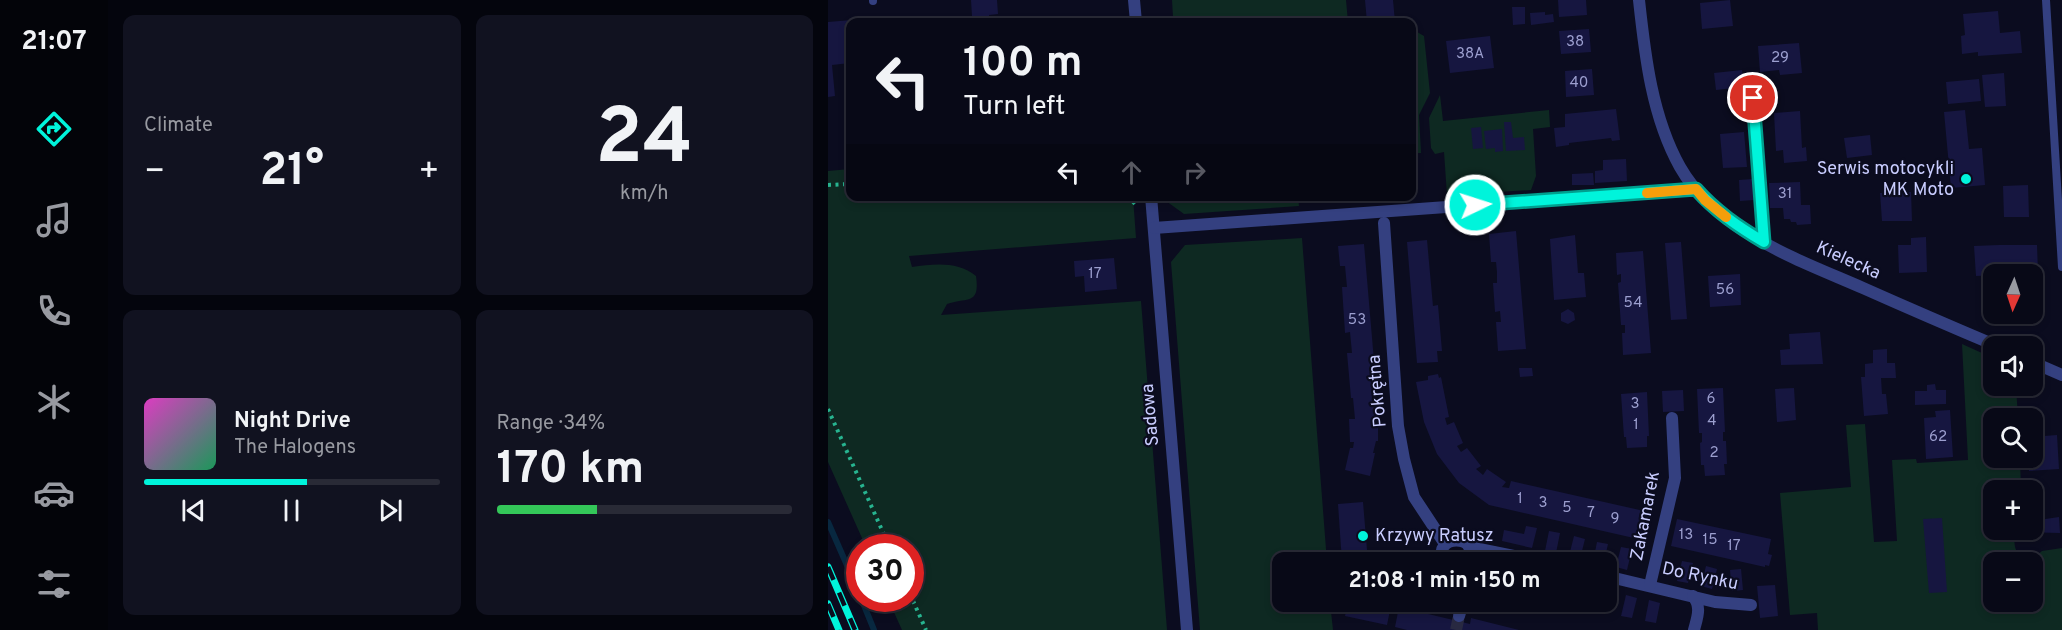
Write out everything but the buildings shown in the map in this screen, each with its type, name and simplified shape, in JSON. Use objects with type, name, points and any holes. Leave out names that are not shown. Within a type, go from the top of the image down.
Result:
[{"type":"street","points":[[1134,0],[1136,18]]},
{"type":"street","name":"Kielecka","points":[[1639,0],[1653,91],[1660,119],[1670,147],[1682,169],[1705,200],[1722,215],[1764,242],[1983,340]]},
{"type":"street","points":[[1154,228],[1696,189]]},
{"type":"street","name":"Sadowa","points":[[1151,201],[1187,630]]},
{"type":"street","name":"Pokrętna","points":[[1384,223],[1398,426],[1404,459],[1414,497],[1446,544]]},
{"type":"street","points":[[2043,367],[2062,375]]},
{"type":"street","name":"Zakamarek","points":[[1650,585],[1675,478],[1672,418]]},
{"type":"street","points":[[1442,552],[1446,544],[1452,540],[1460,540],[1469,546],[1497,552]]},
{"type":"street","points":[[1469,546],[1472,552]]},
{"type":"street","name":"Do Rynku","points":[[1617,578],[1715,602],[1751,605]]},
{"type":"street","points":[[1693,596],[1699,608],[1694,630]]},
{"type":"street","points":[[1459,616],[1460,612]]},
{"type":"lane","points":[[2046,0],[2062,267]]},
{"type":"lane","points":[[1753,98],[1764,242]]},
{"type":"path","points":[[828,185],[846,184]]},
{"type":"path","points":[[828,409],[884,534]]},
{"type":"path","points":[[918,612],[926,630]]},
{"type":"green space","points":[[1172,0],[1346,0],[1348,18],[1154,18],[1173,17]]},
{"type":"green space","points":[[1416,31],[1424,36],[1430,93],[1419,115],[1421,153],[1417,153]]},
{"type":"green space","points":[[1440,95],[1443,121],[1549,110],[1550,127],[1533,129],[1536,176],[1531,190],[1447,195],[1444,152],[1435,154],[1431,148],[1429,118]]},
{"type":"green space","points":[[846,169],[846,201],[1133,201],[1136,238],[909,256],[912,267],[954,266],[976,276],[977,285],[974,296],[947,304],[941,315],[1141,301],[1167,630],[902,630],[894,612],[924,612],[924,534],[860,534],[828,462],[828,171]]},
{"type":"green space","points":[[1166,201],[1298,201],[1299,206],[1184,214]]},
{"type":"green space","points":[[1302,238],[1326,552],[1272,552],[1272,612],[1331,612],[1333,630],[1200,630],[1171,262],[1185,245]]},
{"type":"green space","points":[[1962,344],[1983,353],[1983,396],[2017,396],[2017,408],[1983,408],[1983,468],[2020,468],[2021,480],[1983,480],[1983,540],[2015,540],[2017,552],[1983,552],[1983,612],[2043,612],[2043,552],[2041,552],[2062,548],[2062,630],[1818,630],[1817,613],[1790,615],[1780,493],[1851,487],[1846,425],[1865,424],[1874,542],[1897,541],[1892,460],[1916,459],[1917,463],[1968,460]]},
{"type":"waterway","points":[[828,522],[846,563]]},
{"type":"waterway","points":[[867,612],[874,630]]},
{"type":"tunnel","points":[[1456,630],[1459,616]]},
{"type":"railway","points":[[828,567],[855,630]]},
{"type":"railway","points":[[828,604],[839,630]]},
{"type":"slow traffic","points":[[1647,193],[1696,189],[1705,200],[1726,217]]},
{"type":"place","name":"Serwis motocykli MK Moto","points":[[1966,179]]},
{"type":"place","name":"Krzywy Ratusz","points":[[1363,536]]},
{"type":"route","points":[[1475,205],[1696,189],[1722,215],[1764,242],[1753,98]]}]
